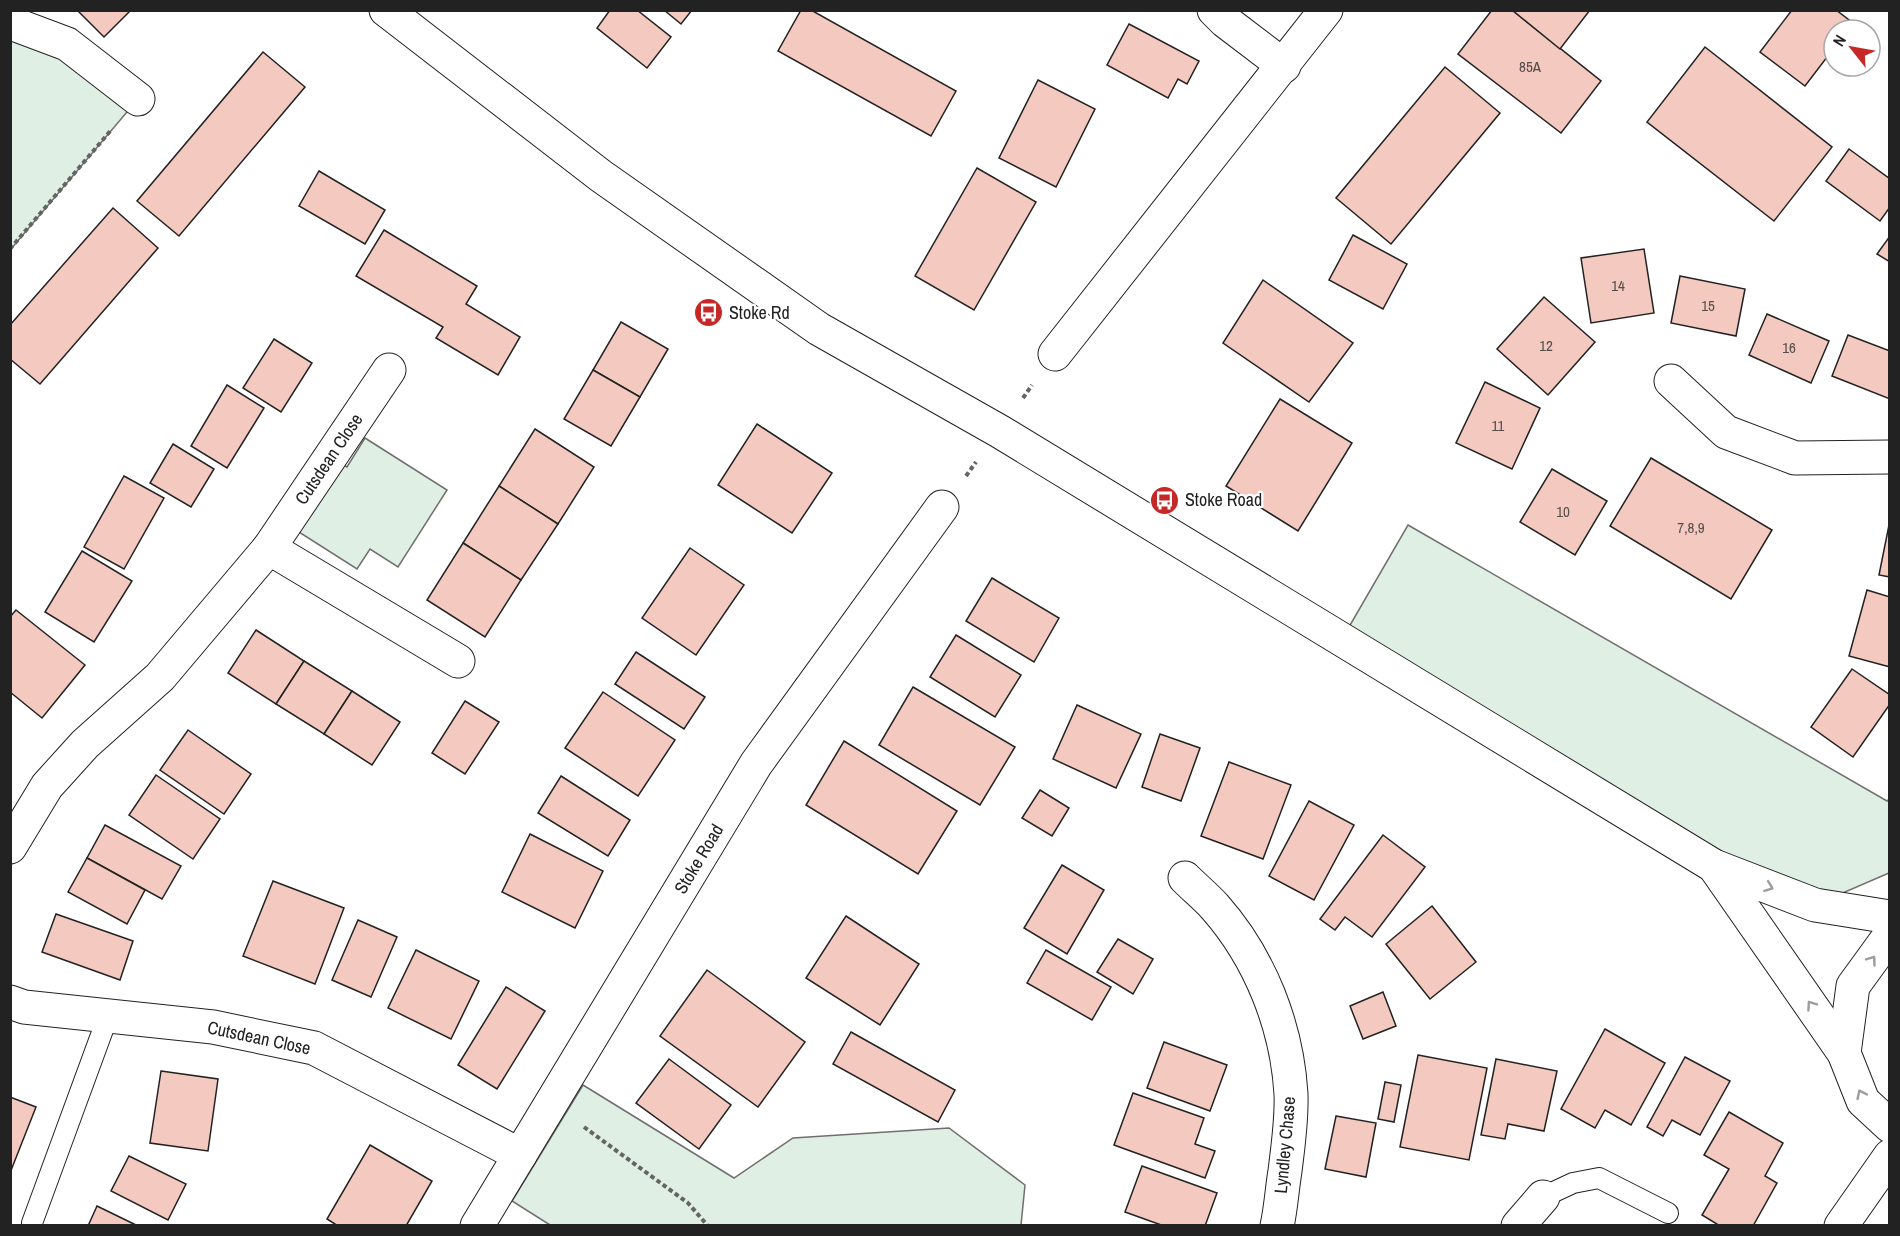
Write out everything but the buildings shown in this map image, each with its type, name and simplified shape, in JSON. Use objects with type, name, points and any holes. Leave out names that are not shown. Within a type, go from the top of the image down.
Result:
[{"type":"street","points":[[386,10],[601,176],[819,329],[1019,443],[1714,866],[1815,905],[1890,917]]},
{"type":"street","points":[[1214,10],[1284,66]]},
{"type":"street","points":[[1055,354],[1326,10]]},
{"type":"street","points":[[11,23],[67,44],[138,99]]},
{"type":"street","name":"Cutsdean Close","points":[[10,847],[47,786],[86,744],[160,676],[269,548],[388,370]]},
{"type":"street","points":[[1671,381],[1726,432],[1795,458],[1890,457]]},
{"type":"street","name":"Stoke Road","points":[[477,1226],[756,764],[942,507]]},
{"type":"street","points":[[269,548],[458,661]]},
{"type":"street","points":[[1714,866],[1844,1053],[1863,1101],[1890,1126]]},
{"type":"street","name":"Lyndley Chase","points":[[1185,878],[1215,907],[1240,940],[1261,976],[1276,1014],[1286,1054],[1291,1095],[1283,1224]]},
{"type":"street","points":[[1844,1053],[1853,986],[1890,938]]},
{"type":"street","name":"Cutsdean Close","points":[[10,1002],[24,1007],[213,1027],[314,1048],[520,1155]]},
{"type":"street","points":[[1841,1226],[1890,1156]]},
{"type":"street","points":[[1518,1226],[1542,1197]]},
{"type":"lane","points":[[32,1223],[108,1016]]},
{"type":"lane","points":[[1542,1197],[1573,1184],[1599,1178],[1668,1213]]},
{"type":"path","points":[[10,249],[138,99]]},
{"type":"path","points":[[552,1103],[688,1203],[708,1226]]},
{"type":"green space","points":[[10,24],[138,99],[11,249]]},
{"type":"green space","points":[[365,438],[447,490],[398,567],[370,549],[357,569],[291,527],[334,460],[347,467]]},
{"type":"green space","points":[[1408,525],[1887,801],[1889,799],[1889,873],[1815,905],[1342,639]]},
{"type":"green space","points":[[583,1085],[734,1178],[793,1138],[949,1128],[1025,1185],[1021,1225],[550,1225],[512,1201]]},
{"type":"place","name":"Stoke Rd","points":[[708,313]]},
{"type":"place","name":"Stoke Road","points":[[1164,500]]}]
